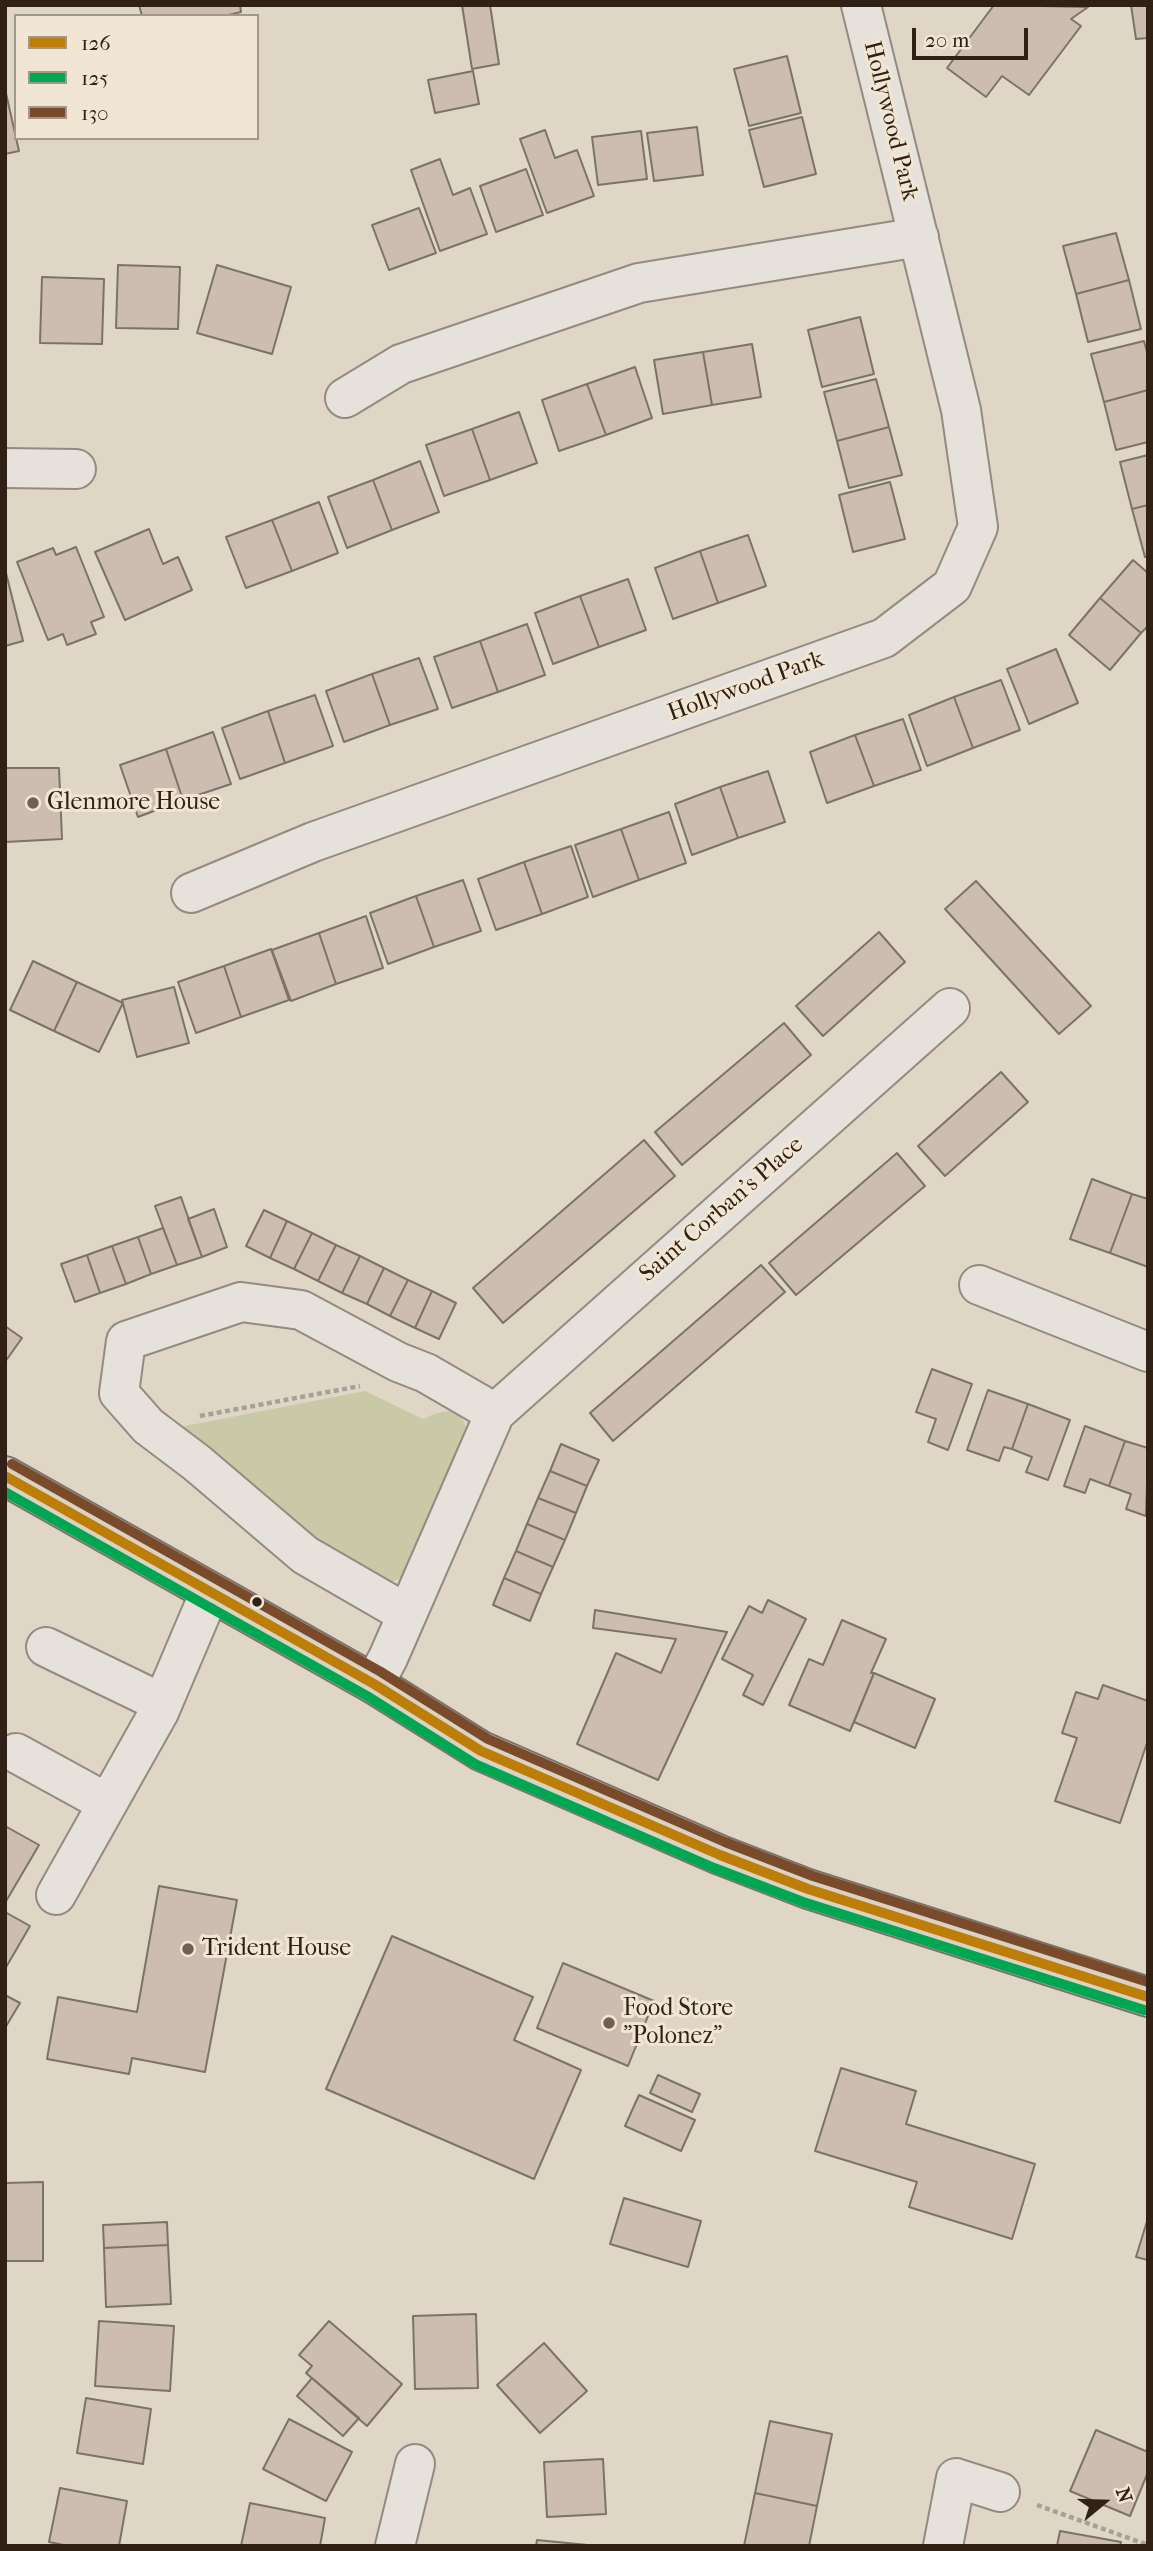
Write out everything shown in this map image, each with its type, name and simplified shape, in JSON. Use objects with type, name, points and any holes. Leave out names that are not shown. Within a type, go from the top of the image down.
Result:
[{"type":"main road","points":[[5,1476],[374,1684],[481,1751],[720,1856],[808,1889],[1148,1997]]},
{"type":"street","name":"Hollywood Park","points":[[191,893],[313,842],[884,638],[952,586],[978,527],[961,410],[861,5]]},
{"type":"street","name":"Hollywood Park","points":[[345,398],[401,365],[639,283],[919,237]]},
{"type":"street","points":[[5,468],[76,469]]},
{"type":"street","name":"Saint Corban's Place","points":[[374,1684],[495,1413],[950,1008]]},
{"type":"street","points":[[979,1285],[1148,1352]]},
{"type":"street","points":[[407,1615],[305,1555],[197,1463],[148,1426],[119,1393],[125,1341],[241,1302],[301,1310],[398,1362],[426,1373],[495,1413]]},
{"type":"street","points":[[56,1895],[162,1703],[210,1592]]},
{"type":"street","points":[[46,1647],[162,1703]]},
{"type":"street","points":[[16,1753],[107,1803]]},
{"type":"street","points":[[396,2546],[415,2464]]},
{"type":"street","points":[[943,2546],[956,2478],[1000,2492]]},
{"type":"path","points":[[148,1426],[426,1373]]},
{"type":"path","points":[[1000,2492],[1148,2545]]},
{"type":"green space","points":[[365,1391],[423,1419],[442,1412],[454,1412],[466,1427],[405,1576],[385,1585],[369,1582],[170,1429]]},
{"type":"building","points":[[139,5],[240,5],[241,12],[233,14],[141,14]]},
{"type":"building","points":[[462,5],[490,5],[499,64],[472,69]]},
{"type":"building","points":[[994,5],[1088,7],[1071,19],[1081,26],[1029,95],[1002,76],[986,97],[947,68]]},
{"type":"building","points":[[1131,5],[1148,5],[1148,38],[1136,39]]},
{"type":"building","points":[[787,56],[801,113],[749,126],[734,69]]},
{"type":"building","points":[[473,71],[479,104],[435,113],[428,80]]},
{"type":"building","points":[[5,89],[14,140],[17,140],[19,151],[5,154]]},
{"type":"building","points":[[802,117],[816,174],[764,187],[749,130]]},
{"type":"building","points":[[697,127],[703,175],[654,181],[647,133]]},
{"type":"building","points":[[545,130],[555,158],[577,150],[594,196],[547,213],[520,139]]},
{"type":"building","points":[[641,131],[647,179],[598,185],[592,137]]},
{"type":"building","points":[[440,159],[453,195],[470,188],[487,234],[440,251],[411,170]]},
{"type":"building","points":[[526,169],[543,215],[496,232],[480,186]]},
{"type":"building","points":[[419,208],[436,253],[389,270],[372,225]]},
{"type":"building","points":[[1116,233],[1129,280],[1076,294],[1063,246]]},
{"type":"building","points":[[118,265],[180,267],[178,329],[116,328]]},
{"type":"building","points":[[217,265],[291,287],[272,354],[197,333]]},
{"type":"building","points":[[42,277],[104,279],[102,344],[40,343]]},
{"type":"building","points":[[1129,280],[1141,329],[1088,342],[1076,294]]},
{"type":"building","points":[[860,317],[874,374],[822,387],[808,330]]},
{"type":"building","points":[[1144,341],[1148,356],[1148,390],[1104,402],[1091,354]]},
{"type":"building","points":[[752,344],[761,397],[712,405],[703,352]]},
{"type":"building","points":[[703,352],[712,405],[663,414],[654,360]]},
{"type":"building","points":[[635,367],[652,418],[606,435],[587,384]]},
{"type":"building","points":[[876,379],[889,427],[837,441],[824,392]]},
{"type":"building","points":[[587,384],[606,435],[559,451],[542,400]]},
{"type":"building","points":[[1148,390],[1148,442],[1116,450],[1104,402]]},
{"type":"building","points":[[519,412],[537,463],[490,480],[472,429]]},
{"type":"building","points":[[889,427],[902,475],[849,488],[837,441]]},
{"type":"building","points":[[472,429],[490,480],[444,496],[426,445]]},
{"type":"building","points":[[1148,455],[1148,505],[1132,509],[1120,462]]},
{"type":"building","points":[[420,461],[439,512],[392,530],[373,480]]},
{"type":"building","points":[[373,480],[392,530],[347,548],[328,497]]},
{"type":"building","points":[[890,482],[905,539],[853,552],[839,495]]},
{"type":"building","points":[[319,502],[338,553],[292,571],[272,520]]},
{"type":"building","points":[[1148,505],[1148,557],[1145,557],[1132,509]]},
{"type":"building","points":[[272,520],[292,571],[246,588],[226,537]]},
{"type":"building","points":[[149,529],[163,564],[178,557],[192,590],[125,620],[95,552]]},
{"type":"building","points":[[748,535],[766,586],[718,603],[700,551]]},
{"type":"building","points":[[76,547],[104,617],[91,622],[96,634],[67,645],[63,634],[48,640],[17,562],[53,548],[56,555]]},
{"type":"building","points":[[700,551],[718,603],[673,619],[655,568]]},
{"type":"building","points":[[1133,560],[1148,573],[1148,626],[1141,633],[1100,598]]},
{"type":"building","points":[[5,569],[23,641],[5,646]]},
{"type":"building","points":[[628,579],[646,630],[599,647],[580,596]]},
{"type":"building","points":[[580,596],[599,647],[553,664],[535,613]]},
{"type":"building","points":[[1100,598],[1141,633],[1110,670],[1069,635]]},
{"type":"building","points":[[527,624],[545,675],[498,692],[480,641]]},
{"type":"building","points":[[480,641],[498,692],[452,708],[434,657]]},
{"type":"building","points":[[1056,649],[1078,703],[1029,724],[1007,669]]},
{"type":"building","points":[[419,658],[438,709],[390,725],[372,674]]},
{"type":"building","points":[[372,674],[390,725],[344,742],[326,691]]},
{"type":"building","points":[[1001,680],[1020,730],[973,748],[954,697]]},
{"type":"building","points":[[315,695],[333,746],[285,763],[268,711]]},
{"type":"building","points":[[954,697],[973,748],[927,766],[909,715]]},
{"type":"building","points":[[268,711],[285,763],[240,779],[222,728]]},
{"type":"building","points":[[903,719],[921,770],[874,786],[855,735]]},
{"type":"building","points":[[213,732],[231,784],[183,800],[166,749]]},
{"type":"building","points":[[855,735],[874,786],[827,803],[810,752]]},
{"type":"building","points":[[166,749],[183,800],[138,817],[120,765]]},
{"type":"building","name":"Glenmore House","points":[[5,768],[59,768],[62,839],[5,842]]},
{"type":"building","points":[[768,771],[785,822],[738,838],[720,787]]},
{"type":"building","points":[[720,787],[738,838],[692,855],[675,804]]},
{"type":"building","points":[[669,812],[686,863],[639,880],[621,829]]},
{"type":"building","points":[[621,829],[639,880],[593,897],[575,845]]},
{"type":"building","points":[[571,846],[588,897],[542,914],[524,862]]},
{"type":"building","points":[[524,862],[542,914],[496,930],[478,879]]},
{"type":"building","points":[[463,880],[481,931],[434,947],[416,896]]},
{"type":"building","points":[[976,881],[1091,1006],[1059,1034],[945,909]]},
{"type":"building","points":[[416,896],[434,947],[388,964],[370,913]]},
{"type":"building","points":[[366,916],[383,968],[336,984],[319,933]]},
{"type":"building","points":[[879,932],[905,962],[823,1036],[796,1006]]},
{"type":"building","points":[[319,933],[336,984],[291,1001],[272,950]]},
{"type":"building","points":[[271,949],[289,1000],[241,1017],[224,966]]},
{"type":"building","points":[[33,961],[77,982],[54,1031],[10,1010]]},
{"type":"building","points":[[224,966],[241,1017],[196,1033],[178,982]]},
{"type":"building","points":[[77,982],[123,1003],[99,1052],[54,1031]]},
{"type":"building","points":[[174,987],[189,1043],[137,1057],[122,1000]]},
{"type":"building","points":[[784,1023],[811,1055],[682,1165],[655,1132]]},
{"type":"building","points":[[1001,1072],[1028,1102],[945,1176],[918,1146]]},
{"type":"building","points":[[644,1140],[675,1176],[503,1323],[473,1288]]},
{"type":"building","points":[[897,1153],[925,1186],[796,1295],[769,1263]]},
{"type":"building","points":[[1092,1179],[1132,1194],[1110,1253],[1070,1239]]},
{"type":"building","points":[[1132,1194],[1148,1199],[1148,1267],[1110,1253]]},
{"type":"building","points":[[181,1197],[202,1257],[177,1265],[155,1206]]},
{"type":"building","points":[[214,1209],[227,1247],[202,1257],[188,1219]]},
{"type":"building","points":[[264,1210],[287,1221],[270,1258],[246,1246]]},
{"type":"building","points":[[287,1221],[312,1233],[294,1269],[270,1258]]},
{"type":"building","points":[[163,1228],[177,1265],[151,1274],[138,1237]]},
{"type":"building","points":[[312,1233],[336,1245],[318,1281],[294,1269]]},
{"type":"building","points":[[138,1237],[151,1274],[126,1284],[112,1246]]},
{"type":"building","points":[[336,1245],[360,1256],[342,1293],[318,1281]]},
{"type":"building","points":[[112,1246],[126,1284],[100,1293],[87,1255]]},
{"type":"building","points":[[87,1255],[100,1293],[75,1302],[61,1264]]},
{"type":"building","points":[[360,1256],[384,1268],[367,1304],[342,1293]]},
{"type":"building","points":[[761,1265],[785,1292],[613,1441],[590,1413]]},
{"type":"building","points":[[384,1268],[408,1280],[390,1316],[367,1304]]},
{"type":"building","points":[[408,1280],[432,1291],[415,1328],[390,1316]]},
{"type":"building","points":[[432,1291],[456,1303],[439,1339],[415,1328]]},
{"type":"building","points":[[5,1326],[22,1338],[5,1362]]},
{"type":"building","points":[[932,1369],[972,1384],[948,1450],[928,1442],[936,1419],[916,1412]]},
{"type":"building","points":[[988,1390],[1028,1404],[1012,1449],[1004,1447],[999,1461],[967,1450]]},
{"type":"building","points":[[1028,1404],[1070,1420],[1048,1480],[1026,1472],[1032,1457],[1012,1449]]},
{"type":"building","points":[[1085,1426],[1125,1441],[1109,1486],[1090,1479],[1085,1493],[1064,1486]]},
{"type":"building","points":[[1125,1441],[1148,1448],[1146,1516],[1126,1509],[1131,1494],[1109,1486]]},
{"type":"building","points":[[561,1444],[599,1460],[587,1486],[550,1471]]},
{"type":"building","points":[[550,1471],[587,1486],[576,1513],[538,1498]]},
{"type":"building","points":[[538,1498],[576,1513],[565,1540],[527,1524]]},
{"type":"building","points":[[527,1524],[565,1540],[553,1567],[516,1551]]},
{"type":"building","points":[[516,1551],[553,1567],[541,1594],[504,1578]]},
{"type":"building","points":[[504,1578],[541,1594],[530,1621],[493,1605]]},
{"type":"building","points":[[768,1600],[806,1619],[763,1705],[743,1695],[753,1675],[722,1659],[749,1606],[762,1613]]},
{"type":"building","points":[[595,1610],[727,1632],[658,1780],[577,1744],[616,1653],[661,1673],[676,1639],[593,1628]]},
{"type":"building","points":[[842,1620],[886,1639],[850,1731],[789,1705],[809,1659],[823,1665]]},
{"type":"building","points":[[874,1673],[935,1699],[915,1748],[854,1722]]},
{"type":"building","points":[[1103,1685],[1148,1701],[1148,1740],[1120,1823],[1055,1801],[1077,1738],[1062,1733],[1076,1692],[1098,1699]]},
{"type":"building","points":[[5,1826],[39,1845],[5,1903]]},
{"type":"building","name":"Trident House","points":[[159,1886],[237,1900],[205,2072],[132,2058],[129,2074],[47,2059],[58,1997],[137,2012]]},
{"type":"building","points":[[5,1912],[30,1926],[5,1969]]},
{"type":"building","points":[[392,1936],[533,1997],[514,2040],[581,2070],[534,2179],[326,2089]]},
{"type":"building","points":[[563,1963],[654,2001],[628,2066],[537,2028]]},
{"type":"building","points":[[5,1995],[20,2003],[5,2028]]},
{"type":"building","points":[[841,2068],[916,2091],[906,2124],[1035,2164],[1012,2239],[909,2207],[917,2182],[815,2151]]},
{"type":"building","points":[[658,2075],[700,2094],[692,2112],[650,2093]]},
{"type":"building","points":[[639,2095],[695,2120],[681,2151],[625,2126]]},
{"type":"building","points":[[43,2182],[43,2261],[5,2261],[5,2183]]},
{"type":"building","points":[[624,2198],[701,2221],[688,2267],[610,2244]]},
{"type":"building","points":[[1148,2218],[1148,2260],[1136,2257]]},
{"type":"building","points":[[167,2222],[168,2245],[104,2248],[103,2225]]},
{"type":"building","points":[[168,2245],[171,2304],[106,2307],[104,2248]]},
{"type":"building","points":[[476,2314],[478,2388],[415,2389],[413,2316]]},
{"type":"building","points":[[99,2321],[174,2326],[170,2391],[95,2386]]},
{"type":"building","points":[[329,2321],[402,2384],[367,2426],[306,2373],[312,2366],[299,2355]]},
{"type":"building","points":[[544,2343],[587,2391],[540,2433],[497,2385]]},
{"type":"building","points":[[312,2378],[359,2418],[343,2436],[297,2396]]},
{"type":"building","points":[[86,2398],[151,2409],[143,2464],[77,2453]]},
{"type":"building","points":[[289,2419],[352,2452],[326,2501],[263,2469]]},
{"type":"building","points":[[770,2421],[832,2434],[817,2506],[755,2493]]},
{"type":"building","points":[[1096,2430],[1148,2452],[1148,2472],[1130,2516],[1070,2491]]},
{"type":"building","points":[[603,2459],[606,2514],[547,2517],[544,2462]]},
{"type":"building","points":[[60,2488],[127,2501],[119,2546],[68,2546],[49,2542]]},
{"type":"building","points":[[755,2493],[817,2506],[809,2546],[744,2546]]},
{"type":"building","points":[[250,2503],[325,2518],[320,2546],[241,2546]]},
{"type":"building","points":[[1060,2531],[1121,2542],[1120,2546],[1057,2546]]},
{"type":"building","points":[[537,2540],[598,2546],[536,2546]]},
{"type":"transit line","name":"130","points":[[12,1464],[381,1672],[488,1739],[725,1842],[813,1876],[1148,1982]]},
{"type":"transit line","name":"126","points":[[5,1476],[374,1684],[481,1751],[720,1855],[808,1889],[1148,1997]]},
{"type":"transit line","name":"125","points":[[5,1492],[367,1696],[475,1764],[714,1868],[803,1902],[1144,2010]]},
{"type":"place","name":"Glenmore House","points":[[33,803]]},
{"type":"place","name":"Trident House","points":[[188,1949]]},
{"type":"place","name":"Food Store \"Polonez\"","points":[[609,2023]]}]
